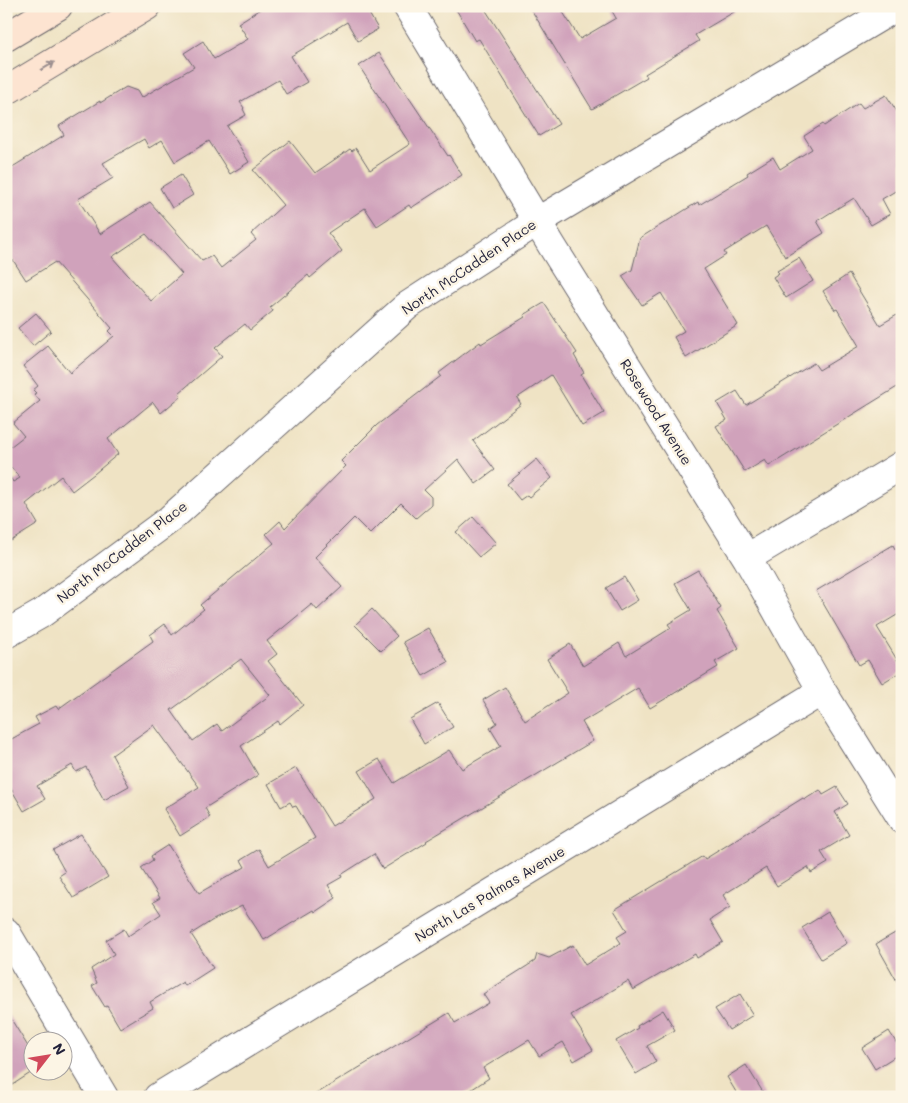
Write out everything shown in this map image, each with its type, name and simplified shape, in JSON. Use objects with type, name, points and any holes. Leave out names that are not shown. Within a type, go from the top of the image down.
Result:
[{"type":"main road","points":[[6,37],[58,6]]},
{"type":"main road","points":[[6,91],[147,6]]},
{"type":"street","name":"Rosewood Avenue","points":[[407,6],[747,558],[822,691],[902,819]]},
{"type":"street","name":"North McCadden Place","points":[[6,634],[41,614],[170,519],[407,306],[538,220],[898,6]]},
{"type":"street","points":[[747,558],[902,465]]},
{"type":"street","name":"North Las Palmas Avenue","points":[[158,1097],[822,691]]},
{"type":"street","points":[[6,932],[104,1097]]},
{"type":"building","points":[[265,6],[374,6],[367,10],[378,29],[358,41],[347,22],[291,56],[307,82],[286,94],[278,80],[240,102],[246,115],[227,126],[249,162],[230,174],[209,141],[175,162],[162,140],[149,148],[144,139],[103,163],[113,178],[78,199],[100,234],[150,202],[202,261],[212,256],[221,268],[256,240],[251,234],[283,205],[253,170],[290,141],[315,173],[350,149],[352,151],[356,148],[370,170],[410,144],[359,66],[379,53],[462,175],[411,208],[409,205],[377,226],[365,208],[328,233],[342,251],[310,278],[308,275],[270,307],[273,311],[250,330],[245,324],[215,348],[222,356],[179,393],[181,396],[161,413],[153,402],[108,439],[118,454],[94,474],[72,491],[61,476],[26,504],[38,524],[6,544],[6,471],[13,482],[20,478],[6,461],[6,450],[24,436],[13,423],[40,401],[33,390],[38,386],[23,366],[48,346],[70,373],[114,336],[109,331],[112,328],[55,262],[26,280],[13,260],[6,264],[6,171],[64,135],[59,126],[100,101],[100,103],[126,87],[137,91],[141,98],[194,67],[184,53],[203,41],[214,59],[248,39],[238,23]],"holes":[[[146,234],[182,274],[151,301],[112,257]]]},
{"type":"building","points":[[454,6],[483,6],[559,124],[539,136],[479,39],[475,41]]},
{"type":"building","points":[[529,6],[559,6],[580,39],[616,18],[609,6],[744,6],[695,35],[699,41],[645,74],[647,77],[592,109]]},
{"type":"building","points":[[886,95],[902,119],[902,187],[882,199],[890,214],[871,225],[854,198],[817,221],[824,233],[785,257],[766,226],[724,252],[726,255],[704,269],[738,325],[686,358],[674,337],[684,331],[661,293],[642,305],[622,276],[632,270],[640,238],[698,202],[699,205],[773,157],[780,169],[812,149],[804,136],[823,124],[824,126],[859,103],[863,108]]},
{"type":"building","points":[[181,175],[193,195],[172,208],[160,188]]},
{"type":"building","points":[[799,258],[813,281],[786,298],[773,277],[779,273],[777,271]]},
{"type":"building","points":[[849,274],[880,325],[902,312],[902,384],[769,466],[765,460],[745,472],[716,426],[727,420],[717,403],[737,391],[746,405],[814,363],[819,370],[859,346],[837,309],[835,310],[823,291]]},
{"type":"building","points":[[544,303],[577,353],[574,355],[584,373],[581,375],[604,413],[582,426],[551,375],[517,398],[521,404],[473,441],[495,470],[476,484],[458,459],[424,490],[431,497],[431,505],[416,518],[401,503],[370,534],[354,518],[315,557],[342,587],[317,610],[312,604],[267,641],[277,654],[268,661],[303,705],[280,724],[278,721],[241,746],[258,775],[205,808],[210,817],[180,836],[164,809],[199,787],[154,725],[112,755],[129,786],[104,800],[86,767],[76,772],[72,765],[37,786],[45,799],[24,811],[6,780],[6,742],[39,724],[35,717],[56,706],[58,709],[153,641],[150,635],[165,624],[172,635],[204,609],[200,605],[274,543],[266,534],[280,521],[285,528],[346,466],[341,461],[377,425],[441,376],[439,373],[480,342],[481,344],[525,317],[524,315]],"holes":[[[241,659],[270,695],[222,731],[217,724],[193,741],[171,710]]]},
{"type":"building","points":[[36,313],[51,331],[33,346],[18,328]]},
{"type":"building","points":[[537,459],[552,478],[529,497],[527,495],[520,500],[507,484]]},
{"type":"building","points":[[473,517],[496,543],[479,557],[456,532]]},
{"type":"building","points":[[893,545],[895,549],[902,545],[902,612],[877,627],[902,671],[882,683],[868,660],[859,665],[816,591]]},
{"type":"building","points":[[698,570],[721,608],[717,611],[739,648],[715,662],[718,667],[650,708],[638,688],[582,722],[593,741],[426,841],[383,869],[374,854],[328,885],[336,898],[315,912],[314,910],[264,940],[242,906],[213,920],[191,934],[213,968],[185,986],[183,982],[150,1002],[153,1008],[120,1028],[92,986],[97,983],[91,969],[114,954],[106,940],[124,929],[128,936],[161,914],[153,902],[160,898],[141,868],[153,860],[151,856],[168,845],[199,893],[245,867],[241,860],[259,849],[269,866],[315,838],[296,806],[293,807],[290,802],[281,807],[268,784],[296,768],[332,826],[376,799],[359,771],[379,759],[394,783],[449,750],[462,769],[501,746],[490,728],[497,723],[483,700],[505,687],[525,721],[568,693],[547,659],[570,644],[583,666],[619,643],[626,656],[671,628],[668,624],[691,610],[675,583]]},
{"type":"building","points":[[624,577],[638,600],[620,611],[606,588]]},
{"type":"building","points":[[372,609],[397,636],[381,651],[355,625]]},
{"type":"building","points":[[428,628],[448,662],[423,676],[403,642]]},
{"type":"building","points":[[438,703],[453,727],[424,744],[410,719]]},
{"type":"building","points":[[837,787],[848,804],[835,812],[849,835],[821,852],[828,863],[811,873],[808,867],[777,886],[766,868],[723,895],[730,907],[710,920],[723,942],[697,958],[695,954],[633,990],[628,981],[571,1015],[593,1050],[574,1061],[563,1042],[539,1056],[529,1040],[483,1068],[489,1078],[460,1097],[311,1097],[449,1013],[455,1023],[489,1003],[483,994],[535,961],[537,954],[549,958],[573,945],[585,965],[621,943],[617,937],[627,931],[614,910],[703,856],[705,859],[803,798],[804,800],[820,790],[823,795]]},
{"type":"building","points":[[81,834],[108,877],[73,898],[59,876],[65,872],[53,850]]},
{"type":"building","points":[[828,912],[847,943],[821,959],[802,928]]},
{"type":"building","points":[[902,929],[902,990],[876,944]]},
{"type":"building","points":[[740,994],[753,1015],[729,1030],[715,1009]]},
{"type":"building","points":[[663,1010],[675,1030],[647,1046],[656,1062],[636,1074],[616,1041]]},
{"type":"building","points":[[6,1011],[22,1037],[22,1079],[6,1089]]},
{"type":"building","points":[[889,1031],[902,1052],[875,1069],[862,1048]]},
{"type":"building","points":[[746,1065],[766,1097],[739,1097],[727,1077]]}]
